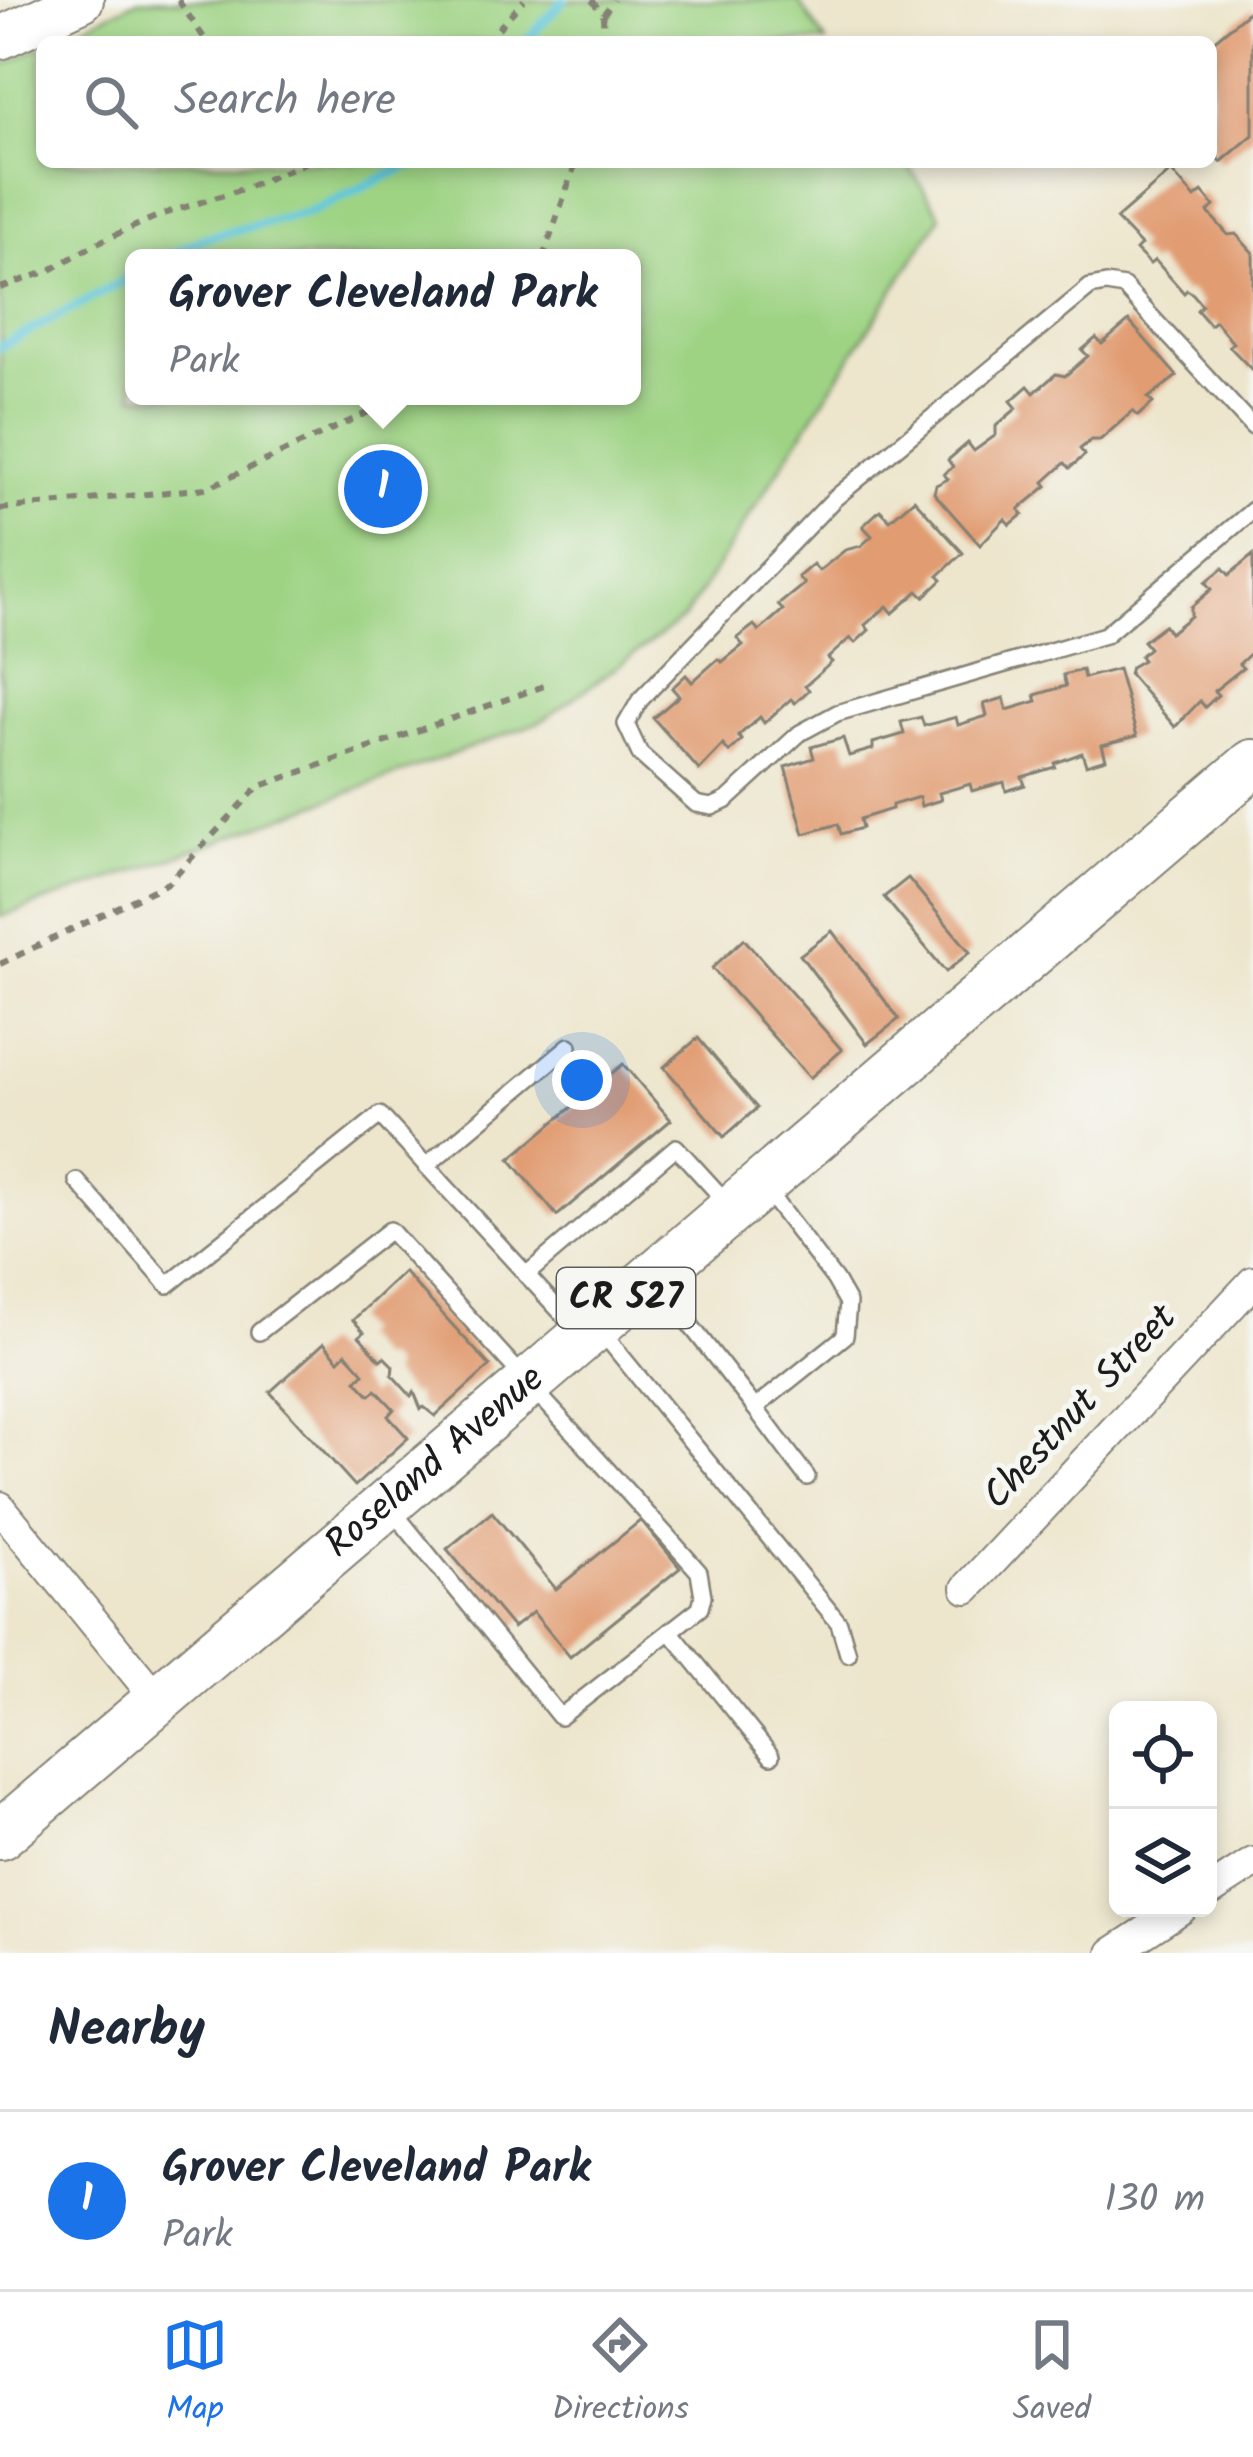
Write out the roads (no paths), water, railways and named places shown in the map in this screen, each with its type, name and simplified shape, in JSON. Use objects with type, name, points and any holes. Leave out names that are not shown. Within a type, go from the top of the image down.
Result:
[{"type":"main road","name":"Roseland Avenue","points":[[0,1834],[1252,768]]},
{"type":"street","points":[[0,38],[82,0]]},
{"type":"street","name":"Chestnut Street","points":[[967,1588],[1253,1282]]},
{"type":"street","points":[[0,1507],[156,1698]]},
{"type":"street","points":[[1217,1886],[1253,1863]]},
{"type":"street","points":[[1113,1953],[1168,1917]]},
{"type":"lane","points":[[1253,427],[1124,287],[1090,287],[834,499],[640,700],[626,724],[640,754],[696,804],[712,807],[727,800],[800,733],[837,713],[1105,635],[1253,510]]},
{"type":"lane","points":[[426,1166],[569,1046]]},
{"type":"lane","points":[[77,1181],[168,1285],[380,1115],[526,1275],[589,1329],[839,1623],[848,1654]]},
{"type":"lane","points":[[526,1275],[676,1147],[746,1195],[836,1280],[848,1303],[845,1336],[755,1408]]},
{"type":"lane","points":[[260,1333],[390,1230],[526,1383],[554,1406],[699,1572],[700,1608],[560,1717],[385,1503]]},
{"type":"lane","points":[[652,1276],[807,1478]]},
{"type":"lane","points":[[670,1631],[771,1756]]},
{"type":"waterway","points":[[531,36],[564,0]]},
{"type":"waterway","points":[[183,249],[204,238],[310,212],[404,168]]},
{"type":"waterway","points":[[0,347],[125,280]]},
{"type":"place","name":"Grover Cleveland Park","points":[[383,489]]}]
